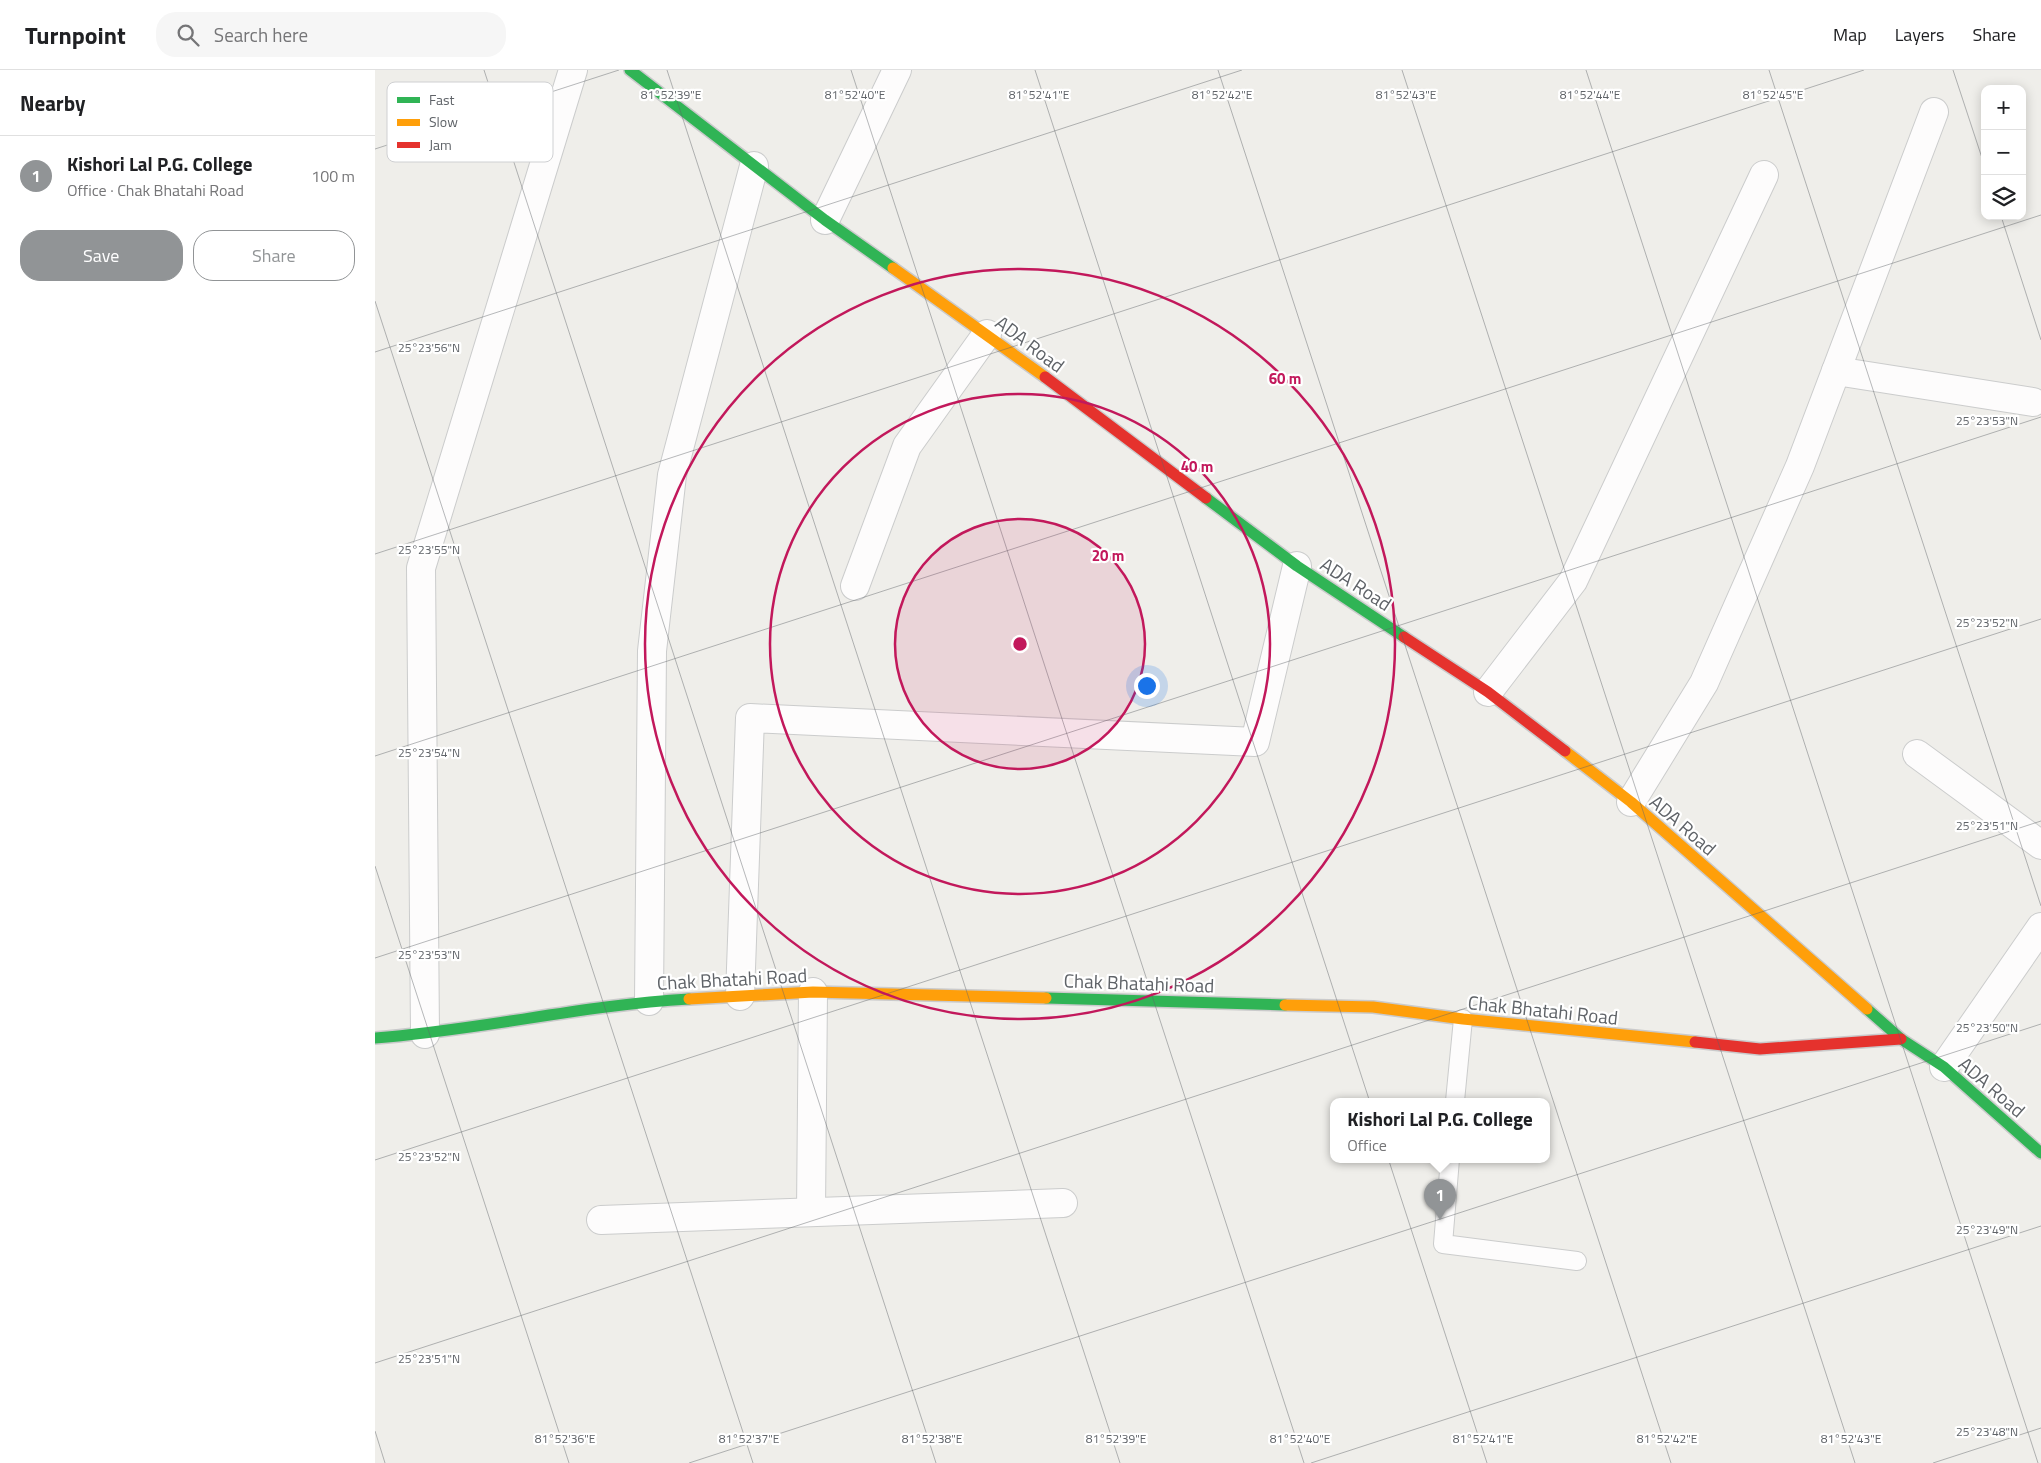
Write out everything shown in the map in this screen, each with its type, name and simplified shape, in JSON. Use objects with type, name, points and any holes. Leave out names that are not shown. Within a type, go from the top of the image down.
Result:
[{"type":"street","points":[[553,136],[573,70]]},
{"type":"street","name":"ADA Road","points":[[630,70],[825,220],[987,334],[1297,566],[1488,692],[1631,802],[1901,1039],[1943,1067],[2041,1153]]},
{"type":"street","points":[[825,220],[897,70]]},
{"type":"street","points":[[1631,802],[1704,683],[1800,466],[1934,112]]},
{"type":"street","points":[[425,1034],[421,568],[545,162]]},
{"type":"street","points":[[649,1002],[652,651],[672,475],[754,166]]},
{"type":"street","points":[[1488,692],[1573,581],[1764,175]]},
{"type":"street","points":[[855,586],[907,446],[987,334]]},
{"type":"street","points":[[1836,371],[2033,402]]},
{"type":"street","points":[[740,996],[750,718],[1255,742],[1297,566]]},
{"type":"street","points":[[1917,754],[2041,845]]},
{"type":"street","points":[[1943,1067],[2041,927]]},
{"type":"street","points":[[811,1212],[813,992]]},
{"type":"street","name":"Chak Bhatahi Road","points":[[375,1038],[425,1034],[649,1002],[813,992],[1373,1007],[1463,1020],[1760,1049],[1901,1039]]},
{"type":"street","points":[[601,1220],[1063,1203]]},
{"type":"lane","points":[[1455,1098],[1463,1020]]},
{"type":"lane","points":[[1451,1163],[1443,1244],[1577,1261]]},
{"type":"traffic: fast","points":[[630,70],[825,220],[893,268]]},
{"type":"traffic: fast","points":[[1206,498],[1297,566],[1404,637]]},
{"type":"traffic: fast","points":[[1046,998],[1285,1005]]},
{"type":"traffic: fast","points":[[375,1038],[454,1029],[610,1006],[689,999]]},
{"type":"traffic: fast","points":[[1867,1009],[1901,1039],[1944,1067],[2041,1153]]},
{"type":"traffic: slow","points":[[893,268],[1045,377]]},
{"type":"traffic: slow","points":[[1565,751],[1631,802],[1867,1009]]},
{"type":"traffic: slow","points":[[689,999],[813,992],[1046,998]]},
{"type":"traffic: slow","points":[[1285,1005],[1373,1007],[1463,1019],[1695,1042]]},
{"type":"traffic: jam","points":[[1045,377],[1206,498]]},
{"type":"traffic: jam","points":[[1404,637],[1488,692],[1565,751]]},
{"type":"traffic: jam","points":[[1695,1042],[1760,1049],[1901,1039]]},
{"type":"place","name":"Kishori Lal P.G. College","points":[[1440,1220]]}]
